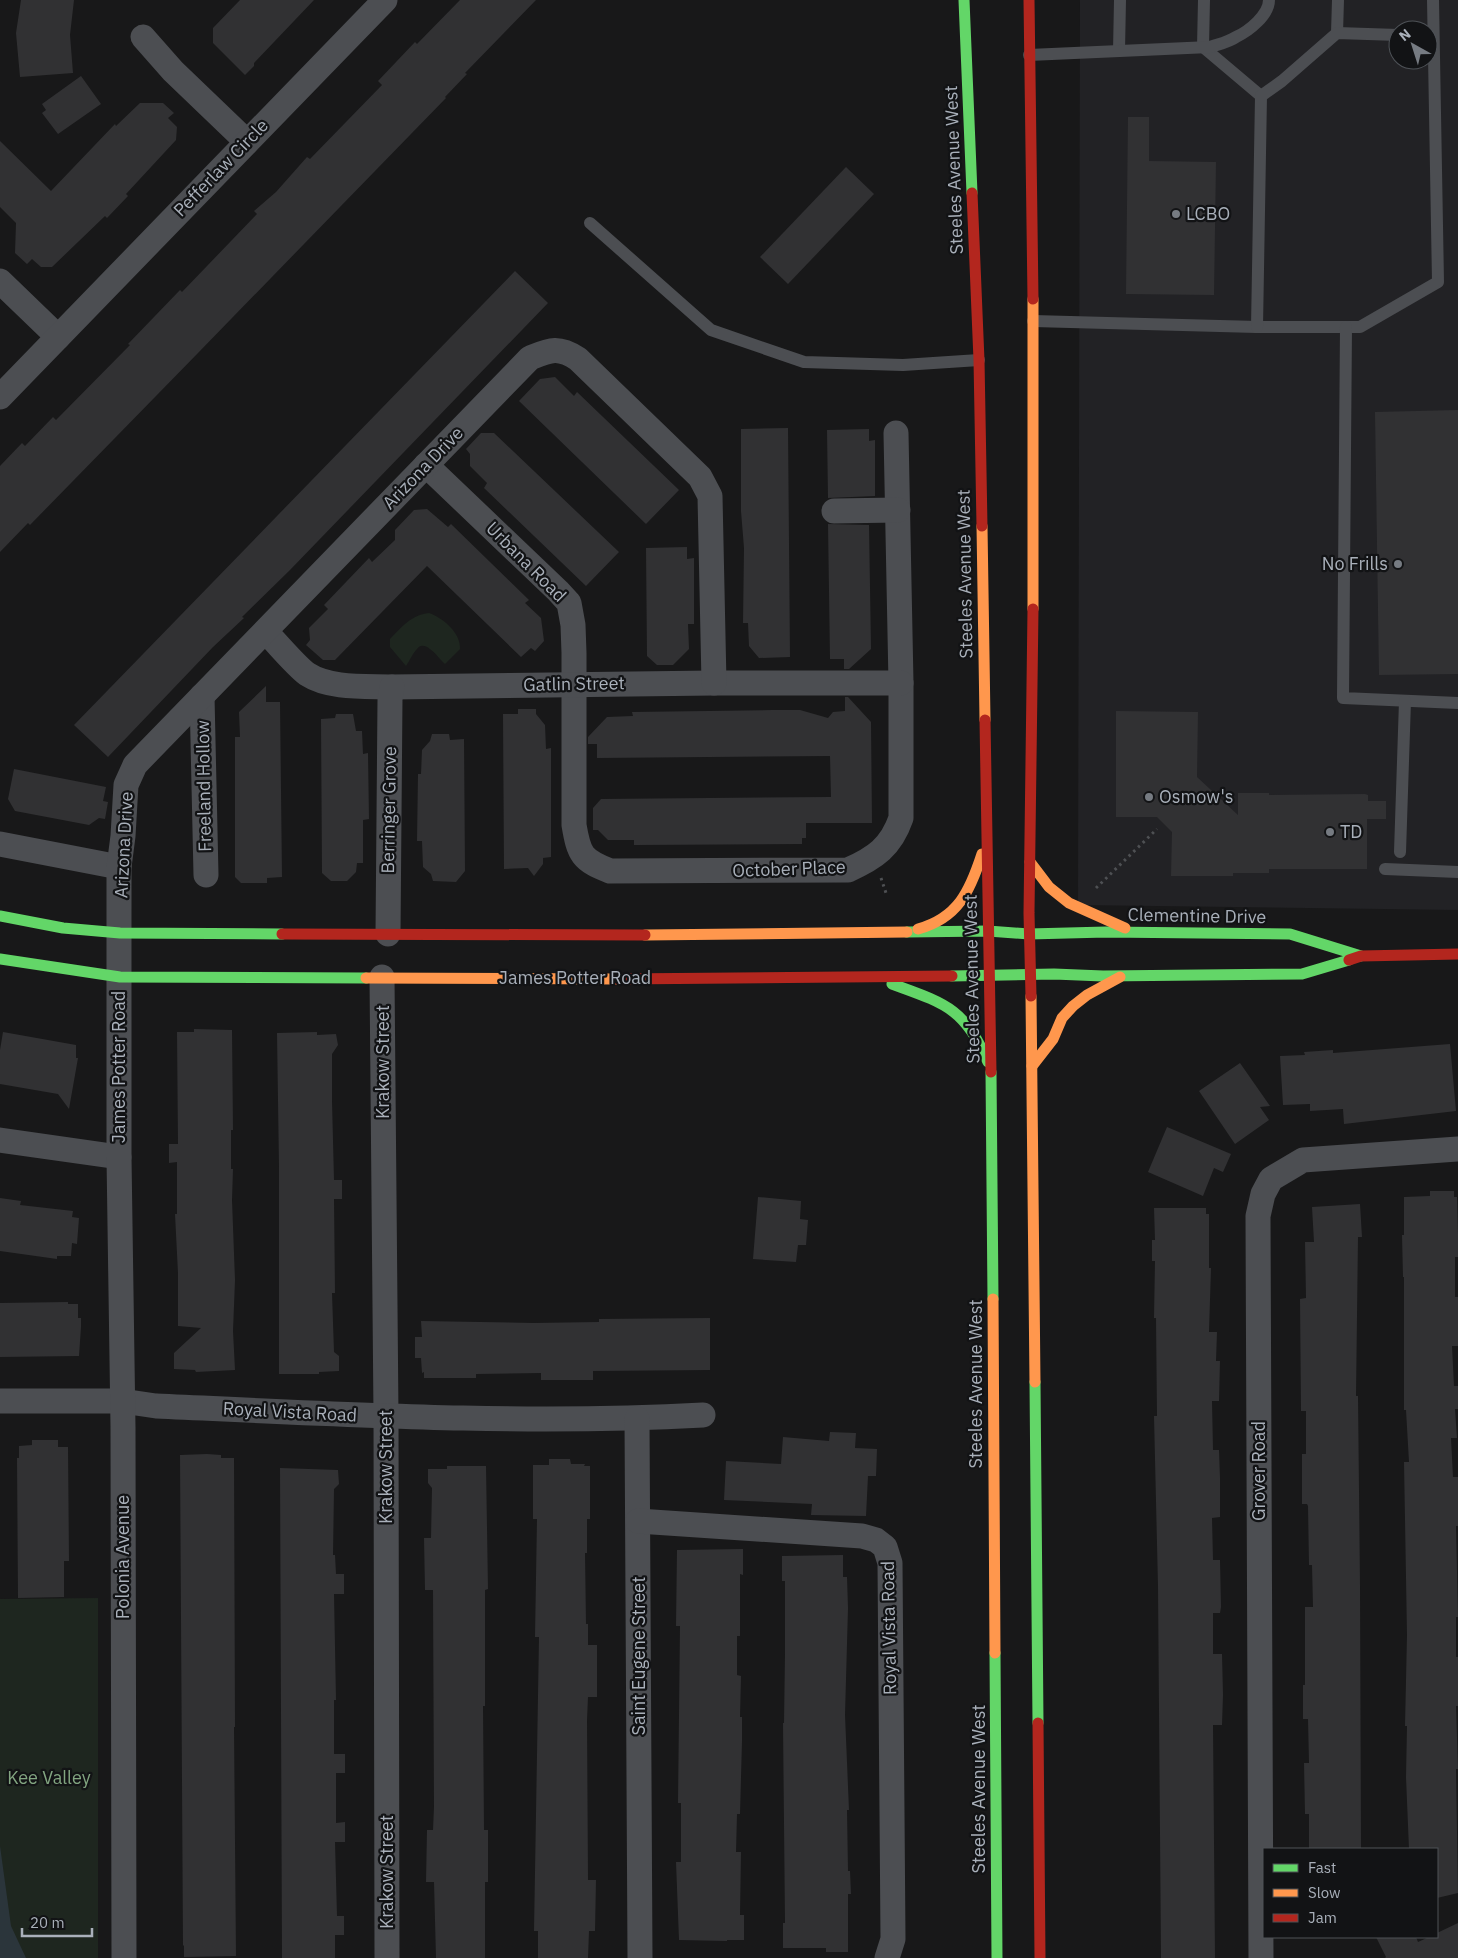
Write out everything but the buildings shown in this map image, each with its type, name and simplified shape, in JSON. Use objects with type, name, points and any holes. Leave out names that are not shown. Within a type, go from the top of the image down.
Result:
[{"type":"main road","name":"Steeles Avenue West","points":[[964,0],[979,360],[987,823],[991,1078],[997,1958]]},
{"type":"main road","points":[[1029,0],[1033,321],[1033,608],[1029,934],[1032,1066],[1040,1958]]},
{"type":"main road","points":[[892,933],[928,927],[951,913],[960,904],[974,882],[987,823]]},
{"type":"main road","points":[[1030,862],[1049,887],[1069,903],[1136,932]]},
{"type":"main road","points":[[0,916],[63,928],[120,933],[726,935],[988,931],[1029,934]]},
{"type":"main road","name":"Clementine Drive","points":[[1029,934],[1136,932],[1290,934],[1362,956]]},
{"type":"main road","name":"Clementine Drive","points":[[1030,975],[1302,974],[1362,956],[1458,954]]},
{"type":"main road","name":"James Potter Road","points":[[0,959],[120,977],[876,978],[1030,975]]},
{"type":"main road","points":[[1032,1066],[1053,1039],[1062,1018],[1073,1006],[1087,995],[1121,976]]},
{"type":"main road","points":[[876,978],[935,999],[963,1018],[976,1036],[989,1064],[991,1078]]},
{"type":"street","name":"Pefferlaw Circle","points":[[0,397],[385,0]]},
{"type":"street","points":[[143,37],[173,71],[247,142]]},
{"type":"street","points":[[0,281],[58,337]]},
{"type":"street","name":"Arizona Drive","points":[[120,933],[120,867],[126,786],[135,765],[530,358],[550,350],[569,353],[578,359],[700,477],[710,496],[714,682]]},
{"type":"street","name":"October Place","points":[[574,684],[574,825],[578,848],[590,863],[610,871],[848,870],[870,860],[897,831],[901,818],[901,683],[896,433]]},
{"type":"street","name":"Urbana Road","points":[[426,465],[558,591],[568,603],[573,625],[574,684]]},
{"type":"street","points":[[834,511],[898,510]]},
{"type":"street","name":"Gatlin Street","points":[[266,632],[307,673],[323,682],[341,684],[392,686],[714,682],[901,683]]},
{"type":"street","name":"Berringer Grove","points":[[388,934],[390,699],[392,686]]},
{"type":"street","name":"Freeland Hollow","points":[[202,696],[206,875]]},
{"type":"street","points":[[0,844],[120,867]]},
{"type":"street","name":"James Potter Road","points":[[119,1157],[120,933]]},
{"type":"street","name":"Krakow Street","points":[[382,976],[386,1416],[387,1958]]},
{"type":"street","points":[[0,1140],[119,1157]]},
{"type":"street","name":"Grover Road","points":[[1261,1958],[1258,1216],[1263,1194],[1271,1179],[1303,1160],[1458,1149]]},
{"type":"street","name":"Polonia Avenue","points":[[119,1157],[124,1958]]},
{"type":"street","name":"Royal Vista Road","points":[[0,1401],[122,1401],[156,1406],[424,1418],[637,1419]]},
{"type":"street","points":[[637,1419],[703,1415]]},
{"type":"street","name":"Saint Eugene Street","points":[[637,1419],[640,1958]]},
{"type":"street","name":"Royal Vista Road","points":[[638,1521],[862,1536],[876,1540],[885,1547],[890,1563],[893,1939],[888,1958]]},
{"type":"lane","points":[[1118,51],[1120,0]]},
{"type":"lane","points":[[1203,47],[1204,0]]},
{"type":"lane","points":[[1029,54],[1210,47],[1236,38],[1257,22],[1269,5],[1269,0]]},
{"type":"lane","points":[[1337,33],[1338,0]]},
{"type":"lane","points":[[1431,20],[1432,0]]},
{"type":"lane","points":[[1261,96],[1282,81],[1337,33],[1388,35]]},
{"type":"lane","points":[[1203,47],[1261,96]]},
{"type":"lane","points":[[1033,321],[1257,327],[1360,327],[1438,282],[1432,70]]},
{"type":"lane","points":[[1257,327],[1261,96]]},
{"type":"lane","points":[[590,223],[711,330],[804,362],[903,365],[979,360]]},
{"type":"lane","points":[[1346,327],[1343,698],[1458,703]]},
{"type":"lane","points":[[1400,852],[1405,701]]},
{"type":"lane","points":[[1385,869],[1458,872]]},
{"type":"path","points":[[1090,893],[1157,829]]},
{"type":"path","points":[[878,872],[887,896]]},
{"type":"shaded area","points":[[1080,0],[1458,0],[1458,910],[1078,905]]},
{"type":"shaded area","points":[[0,1846],[11,1926],[26,1958],[0,1958]]},
{"type":"green space","points":[[429,613],[440,618],[450,627],[458,637],[460,649],[445,664],[428,648],[420,646],[406,666],[390,647],[390,639],[412,619]]},
{"type":"green space","name":"Kee Valley","points":[[98,1598],[98,1958],[0,1958],[0,1599]]},
{"type":"traffic: fast","points":[[964,0],[972,193]]},
{"type":"traffic: fast","points":[[0,916],[63,928],[120,933],[282,934]]},
{"type":"traffic: fast","points":[[907,932],[1290,934],[1361,956]]},
{"type":"traffic: fast","points":[[0,959],[120,977],[366,978]]},
{"type":"traffic: fast","points":[[952,976],[1302,974],[1349,960]]},
{"type":"traffic: fast","points":[[892,984],[926,997],[951,1010],[971,1030],[988,1062]]},
{"type":"traffic: fast","points":[[991,1072],[993,1299]]},
{"type":"traffic: fast","points":[[1035,1382],[1038,1723]]},
{"type":"traffic: fast","points":[[995,1653],[997,1958]]},
{"type":"traffic: slow","points":[[1033,299],[1033,609]]},
{"type":"traffic: slow","points":[[982,526],[985,720]]},
{"type":"traffic: slow","points":[[918,929],[943,918],[961,901],[973,880],[982,854]]},
{"type":"traffic: slow","points":[[1030,862],[1049,887],[1069,903],[1125,928]]},
{"type":"traffic: slow","points":[[645,935],[907,932]]},
{"type":"traffic: slow","points":[[1032,1066],[1053,1039],[1062,1018],[1073,1006],[1087,995],[1120,977]]},
{"type":"traffic: slow","points":[[366,978],[618,979]]},
{"type":"traffic: slow","points":[[1031,996],[1035,1382]]},
{"type":"traffic: slow","points":[[993,1299],[995,1653]]},
{"type":"traffic: jam","points":[[1029,0],[1033,299]]},
{"type":"traffic: jam","points":[[972,193],[979,360],[982,526]]},
{"type":"traffic: jam","points":[[1031,996],[1029,913],[1033,609]]},
{"type":"traffic: jam","points":[[985,720],[991,1072]]},
{"type":"traffic: jam","points":[[282,934],[645,935]]},
{"type":"traffic: jam","points":[[1349,960],[1361,956],[1458,954]]},
{"type":"traffic: jam","points":[[618,979],[952,976]]},
{"type":"traffic: jam","points":[[1038,1723],[1040,1958]]},
{"type":"place","name":"LCBO","points":[[1176,214]]},
{"type":"place","name":"No Frills","points":[[1398,564]]},
{"type":"place","name":"Osmow's","points":[[1149,797]]},
{"type":"place","name":"TD","points":[[1330,832]]}]
